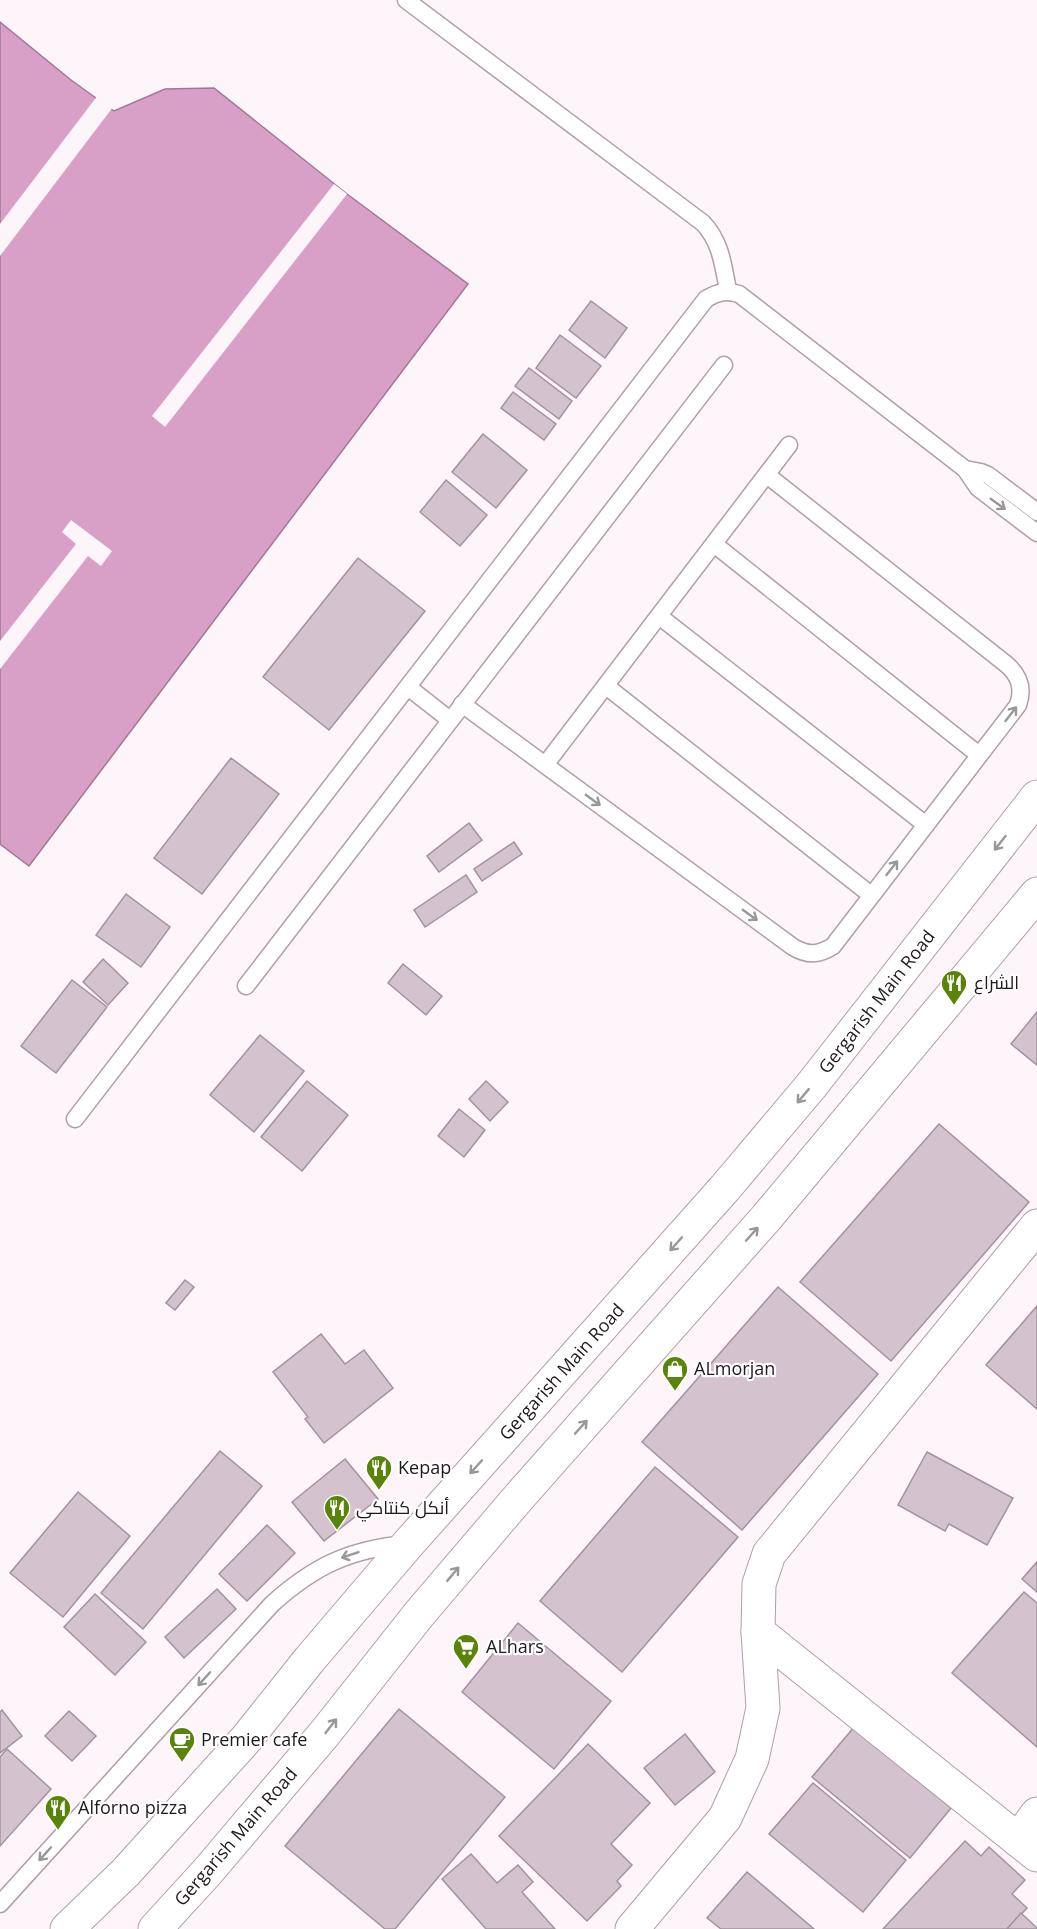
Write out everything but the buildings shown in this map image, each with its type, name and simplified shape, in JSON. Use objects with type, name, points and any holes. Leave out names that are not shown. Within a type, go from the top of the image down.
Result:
[{"type":"main road","name":"Gergarish Main Road","points":[[67,1929],[126,1872],[247,1738],[310,1659],[408,1544],[761,1145],[811,1086],[1037,797]]},
{"type":"main road","name":"Gergarish Main Road","points":[[155,1929],[325,1733],[420,1613],[519,1497],[767,1217],[1037,894]]},
{"type":"main road","points":[[632,1929],[725,1818],[752,1759],[763,1708],[758,1632],[759,1584],[769,1554],[1037,1226]]},
{"type":"main road","points":[[758,1632],[1027,1847],[1037,1814]]},
{"type":"lane","points":[[406,0],[703,223],[718,243],[728,290]]},
{"type":"lane","points":[[75,1119],[706,298],[717,292],[728,290],[739,294],[965,469],[978,488],[1037,532]]},
{"type":"lane","points":[[246,986],[724,365]]},
{"type":"lane","points":[[545,765],[789,445]]},
{"type":"lane","points":[[965,469],[988,475],[1037,512]]},
{"type":"lane","points":[[462,704],[803,953],[815,954],[832,946],[1018,705],[1021,688],[1014,671],[766,475]]},
{"type":"lane","points":[[714,544],[979,755]]},
{"type":"lane","points":[[659,616],[926,825]]},
{"type":"lane","points":[[606,686],[871,895]]},
{"type":"lane","points":[[408,687],[450,720]]},
{"type":"lane","points":[[0,1904],[272,1604],[295,1583],[320,1567],[348,1555],[378,1547],[408,1544]]},
{"type":"shaded area","points":[[0,22],[71,80],[114,111],[165,89],[214,88],[347,194],[468,284],[29,866],[0,844]]},
{"type":"pier","points":[[98,95],[113,107],[0,256],[0,224]]},
{"type":"pier","points":[[334,184],[347,194],[165,427],[152,416]]},
{"type":"pier","points":[[71,520],[112,551],[101,566],[88,556],[0,669],[0,641],[76,544],[62,532]]},
{"type":"place","name":"الشراع","points":[[954,1006]]},
{"type":"place","name":"ALmorjan","points":[[675,1392]]},
{"type":"place","name":"Kepap","points":[[379,1491]]},
{"type":"place","name":"أنكل كنتاكي","points":[[337,1531]]},
{"type":"place","name":"ALhars","points":[[466,1670]]},
{"type":"place","name":"Premier cafe","points":[[182,1763]]},
{"type":"place","name":"Alforno pizza","points":[[58,1831]]}]
